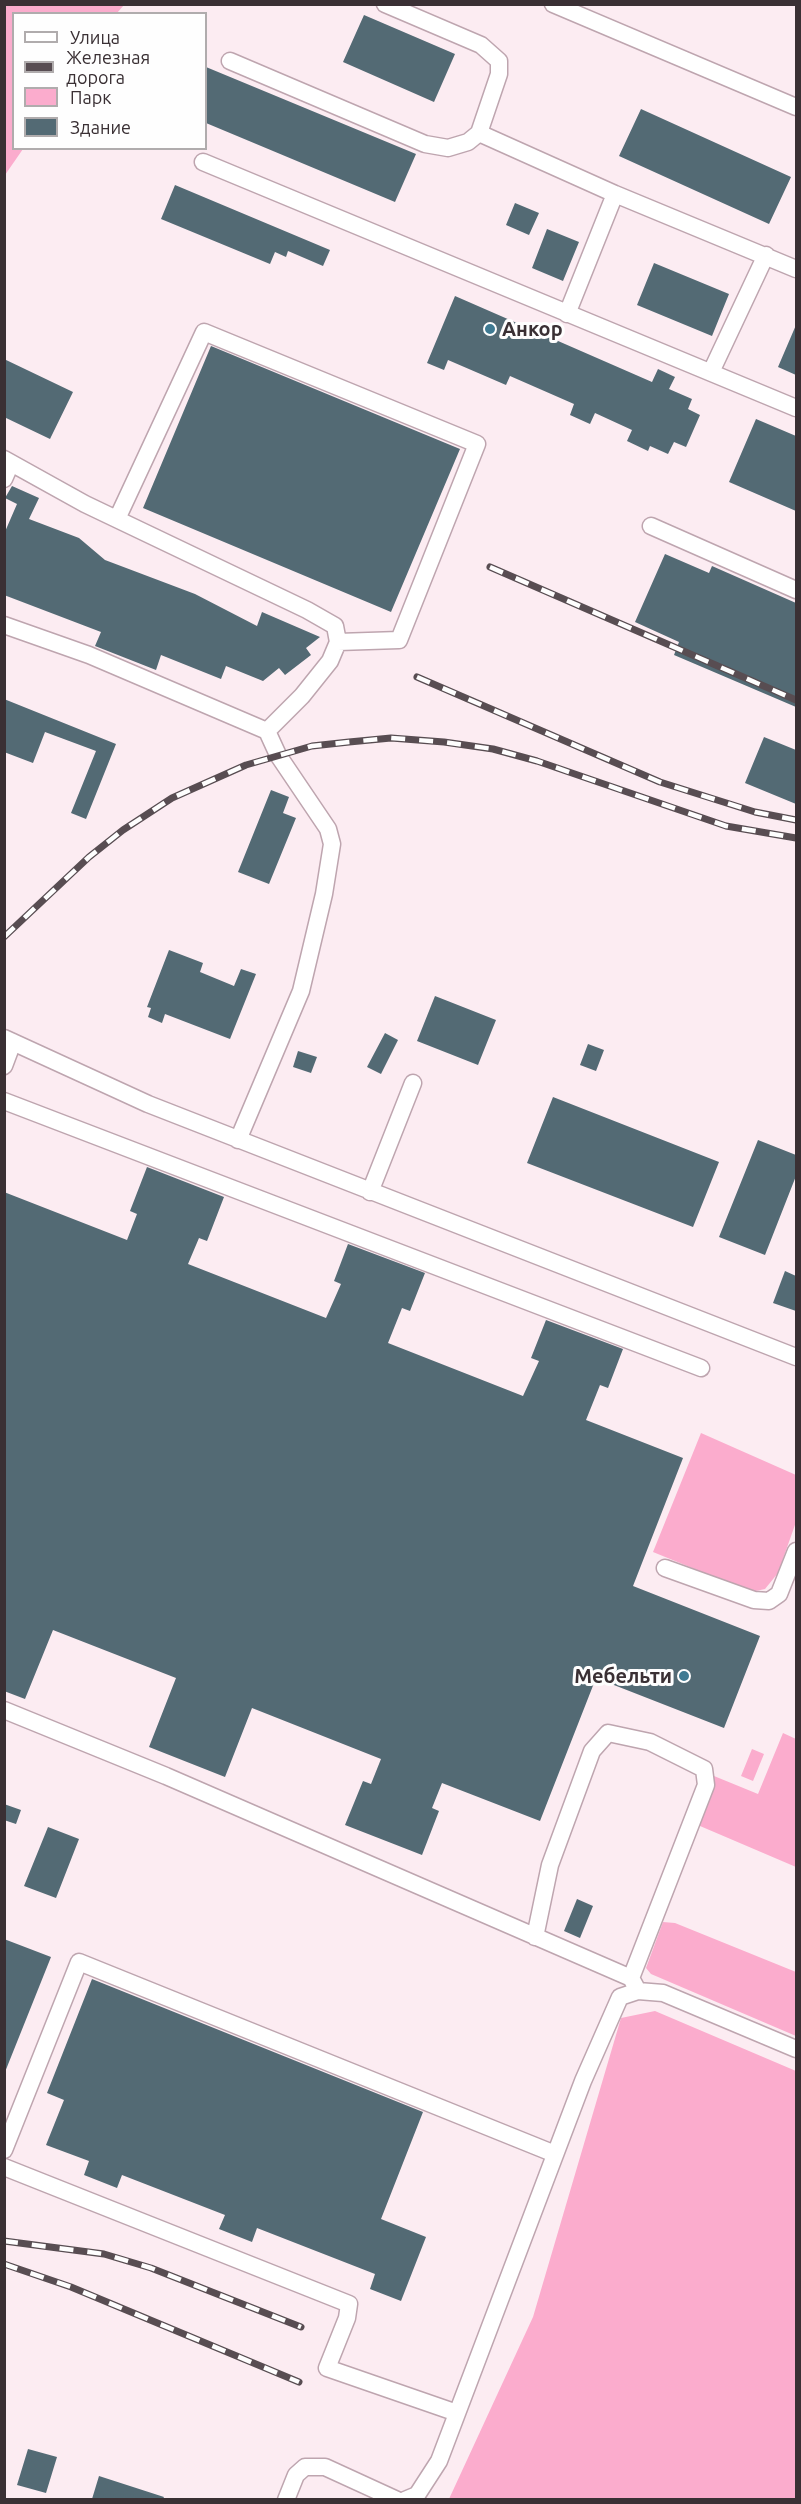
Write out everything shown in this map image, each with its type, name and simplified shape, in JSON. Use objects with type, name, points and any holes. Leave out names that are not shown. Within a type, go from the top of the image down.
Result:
[{"type":"street","points":[[230,61],[425,144],[448,148],[468,142],[479,133],[499,74],[499,61],[481,45],[385,4]]},
{"type":"street","points":[[553,4],[796,107]]},
{"type":"street","points":[[479,133],[615,194],[796,268]]},
{"type":"street","points":[[203,162],[796,408]]},
{"type":"street","points":[[567,314],[615,194]]},
{"type":"street","points":[[711,372],[765,255]]},
{"type":"street","points":[[117,519],[204,332],[477,444],[399,640],[338,642]]},
{"type":"street","points":[[4,479],[8,461],[117,519],[307,610],[335,626],[338,642],[330,661],[302,696],[267,731]]},
{"type":"street","points":[[651,526],[796,590]]},
{"type":"street","points":[[4,625],[88,656],[267,731],[278,755],[328,829],[332,844],[324,894],[303,982],[238,1140]]},
{"type":"street","points":[[4,1066],[9,1040],[148,1104],[796,1357]]},
{"type":"street","points":[[370,1192],[412,1083]]},
{"type":"street","points":[[4,1101],[701,1368]]},
{"type":"street","points":[[665,1568],[754,1600],[769,1602],[779,1594],[796,1551]]},
{"type":"street","points":[[4,1710],[166,1776],[535,1937],[635,1984],[663,1993],[796,2049]]},
{"type":"street","points":[[405,2499],[417,2495],[439,2461],[555,2154],[620,1997],[635,1984],[706,1785],[704,1769],[650,1742],[608,1732],[592,1751],[550,1865],[535,1937]]},
{"type":"street","points":[[4,2150],[79,1962],[555,2154]]},
{"type":"street","points":[[4,2167],[349,2304],[347,2318],[327,2368],[457,2413]]},
{"type":"street","points":[[286,2499],[296,2475],[305,2467],[325,2467],[397,2499]]},
{"type":"green space","points":[[5,4],[124,5],[118,12],[12,12],[12,150],[22,150],[5,175]]},
{"type":"green space","points":[[701,1433],[796,1475],[796,1522],[778,1573],[765,1589],[751,1592],[653,1552]]},
{"type":"green space","points":[[783,1733],[796,1739],[796,1867],[700,1826],[699,1814],[714,1776],[758,1794]]},
{"type":"green space","points":[[752,1749],[764,1754],[753,1781],[741,1776]]},
{"type":"green space","points":[[663,1922],[675,1923],[796,1972],[796,2036],[651,1974],[646,1968]]},
{"type":"green space","points":[[655,2011],[796,2071],[796,2499],[449,2499],[533,2317],[621,2018]]},
{"type":"building","points":[[364,15],[455,54],[434,102],[343,62]]},
{"type":"building","points":[[207,67],[416,154],[395,202],[207,123]]},
{"type":"building","points":[[641,109],[791,177],[769,224],[619,156]]},
{"type":"building","points":[[175,185],[330,250],[323,266],[288,251],[286,257],[275,252],[270,264],[161,219]]},
{"type":"building","points":[[515,203],[539,213],[529,235],[506,225]]},
{"type":"building","points":[[547,229],[579,242],[563,281],[532,268]]},
{"type":"building","points":[[654,263],[729,294],[712,336],[637,305]]},
{"type":"building","points":[[455,296],[652,382],[658,369],[675,377],[669,389],[692,399],[688,409],[700,415],[686,447],[674,442],[668,454],[650,446],[648,451],[627,441],[632,430],[595,413],[590,424],[570,415],[574,404],[510,376],[506,385],[448,360],[444,370],[427,363]]},
{"type":"building","points":[[796,325],[796,375],[778,367]]},
{"type":"building","points":[[211,346],[460,449],[391,612],[143,508]]},
{"type":"building","points":[[4,359],[73,392],[50,439],[4,417]]},
{"type":"building","points":[[756,419],[796,436],[796,511],[729,482]]},
{"type":"building","points":[[12,486],[39,498],[29,519],[79,538],[105,560],[195,594],[257,626],[262,612],[320,637],[306,648],[311,655],[285,675],[279,668],[263,681],[226,666],[221,679],[161,655],[156,670],[95,646],[101,632],[4,595],[4,534],[17,504],[5,498]]},
{"type":"building","points":[[665,554],[709,573],[712,566],[796,603],[796,707],[674,655],[679,642],[635,622]]},
{"type":"building","points":[[4,699],[116,744],[86,819],[71,813],[96,751],[45,732],[33,763],[4,752]]},
{"type":"building","points":[[764,737],[796,750],[796,804],[745,783]]},
{"type":"building","points":[[271,790],[289,797],[283,813],[296,818],[269,884],[238,872]]},
{"type":"building","points":[[169,950],[203,963],[200,972],[234,986],[241,969],[256,974],[230,1039],[165,1014],[162,1023],[148,1017],[151,1008],[147,1007]]},
{"type":"building","points":[[435,996],[496,1020],[478,1065],[417,1041]]},
{"type":"building","points":[[385,1033],[398,1040],[381,1074],[367,1067]]},
{"type":"building","points":[[588,1044],[604,1050],[596,1071],[580,1065]]},
{"type":"building","points":[[298,1051],[317,1057],[311,1073],[293,1067]]},
{"type":"building","points":[[553,1097],[719,1162],[693,1227],[527,1163]]},
{"type":"building","points":[[758,1140],[796,1155],[796,1176],[765,1255],[719,1237]]},
{"type":"building","points":[[147,1167],[224,1197],[207,1241],[199,1238],[188,1264],[326,1318],[341,1284],[334,1281],[348,1244],[425,1273],[410,1311],[402,1308],[388,1343],[523,1396],[539,1361],[531,1358],[546,1320],[623,1349],[608,1388],[600,1385],[586,1420],[683,1458],[633,1586],[760,1636],[724,1728],[596,1678],[540,1821],[442,1783],[432,1808],[439,1811],[422,1855],[345,1825],[363,1781],[371,1784],[381,1759],[252,1708],[225,1777],[149,1747],[176,1678],[53,1630],[25,1699],[4,1691],[4,1192],[127,1240],[137,1214],[130,1211]]},
{"type":"building","points":[[785,1271],[796,1276],[796,1311],[773,1303]]},
{"type":"building","points":[[4,1804],[21,1810],[16,1824],[4,1820]]},
{"type":"building","points":[[48,1827],[79,1839],[56,1898],[24,1886]]},
{"type":"building","points":[[577,1899],[593,1906],[580,1938],[564,1931]]},
{"type":"building","points":[[4,1939],[51,1957],[5,2072],[4,2072]]},
{"type":"building","points":[[92,1979],[423,2112],[381,2219],[426,2237],[401,2301],[370,2289],[375,2274],[257,2228],[252,2242],[219,2229],[225,2215],[122,2175],[117,2188],[84,2175],[89,2161],[46,2145],[64,2100],[47,2093]]},
{"type":"building","points":[[28,2449],[57,2457],[46,2493],[17,2485]]},
{"type":"building","points":[[99,2476],[164,2497],[163,2499],[92,2499]]},
{"type":"railway","points":[[490,567],[796,700]]},
{"type":"railway","points":[[417,677],[660,782],[755,812],[796,820]]},
{"type":"railway","points":[[4,937],[89,857],[123,830],[172,798],[246,765],[312,746],[391,738],[493,749],[537,761],[726,826],[796,838]]},
{"type":"railway","points":[[4,2241],[104,2254],[151,2268],[301,2327]]},
{"type":"railway","points":[[4,2264],[71,2287],[299,2382]]},
{"type":"place","name":"Анкор","points":[[490,329]]},
{"type":"place","name":"Мебельти","points":[[684,1676]]}]
